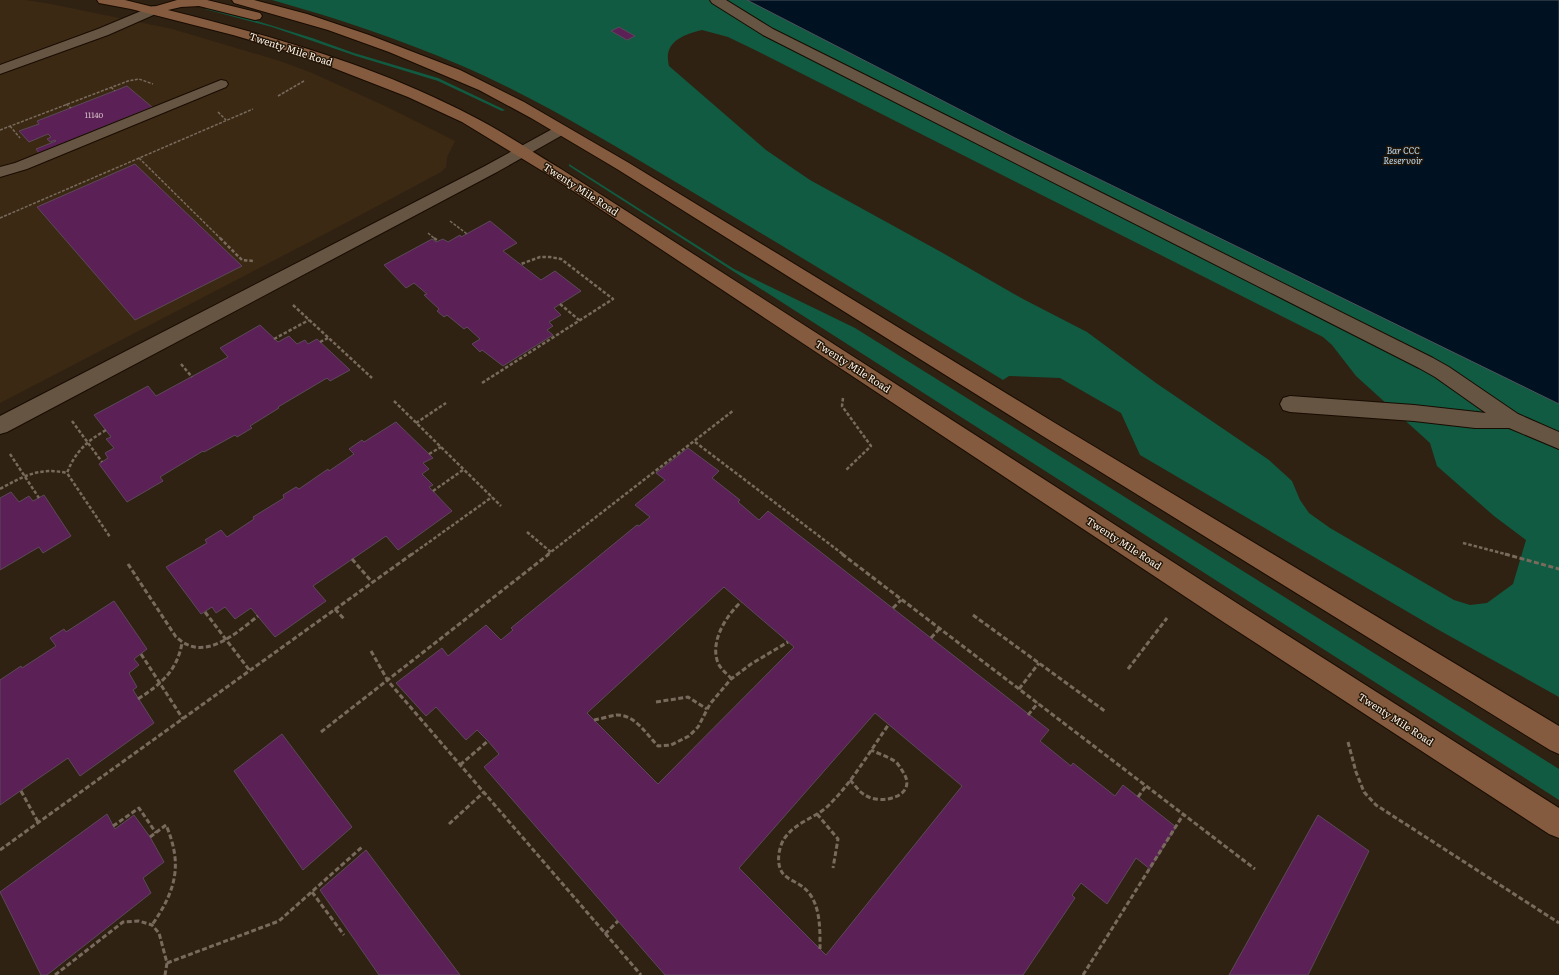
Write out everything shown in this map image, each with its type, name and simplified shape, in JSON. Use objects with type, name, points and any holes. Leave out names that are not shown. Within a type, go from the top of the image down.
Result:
[{"type":"main road","name":"Twenty Mile Road","points":[[104,0],[153,10],[264,39],[360,73],[413,94],[467,119],[522,151],[1559,824]]},
{"type":"main road","points":[[239,0],[303,18],[424,60],[484,87],[561,130],[623,166],[1048,429],[1559,741]]},
{"type":"main road","points":[[153,10],[169,5],[199,2],[274,21],[341,44]]},
{"type":"main road","points":[[354,48],[389,47]]},
{"type":"street","points":[[717,0],[743,18],[768,32],[1426,363],[1442,372],[1511,420],[1559,441]]},
{"type":"street","points":[[0,70],[96,35],[153,10]]},
{"type":"street","points":[[0,173],[21,166],[221,84]]},
{"type":"street","points":[[0,426],[561,130]]},
{"type":"street","points":[[1290,404],[1492,422],[1511,420]]},
{"type":"path","points":[[0,130],[134,79],[139,79],[154,84]]},
{"type":"path","points":[[278,96],[304,81]]},
{"type":"path","points":[[111,87],[115,91]]},
{"type":"path","points":[[66,104],[71,108]]},
{"type":"path","points":[[0,218],[253,109]]},
{"type":"path","points":[[216,110],[226,120]]},
{"type":"path","points":[[139,158],[242,260],[255,261]]},
{"type":"path","points":[[446,218],[467,234]]},
{"type":"path","points":[[424,230],[438,241]]},
{"type":"path","points":[[482,383],[613,299],[561,259],[555,257],[535,258],[521,264]]},
{"type":"path","points":[[291,303],[372,378]]},
{"type":"path","points":[[560,304],[579,320]]},
{"type":"path","points":[[274,339],[309,320]]},
{"type":"path","points":[[320,342],[328,338]]},
{"type":"path","points":[[179,362],[192,377]]},
{"type":"path","points":[[843,398],[842,406],[871,446],[846,470]]},
{"type":"path","points":[[394,401],[500,506]]},
{"type":"path","points":[[416,423],[446,403]]},
{"type":"path","points":[[321,732],[695,442],[734,410]]},
{"type":"path","points":[[72,421],[102,462]]},
{"type":"path","points":[[67,473],[74,456],[87,441],[106,430]]},
{"type":"path","points":[[695,442],[1255,869]]},
{"type":"path","points":[[429,454],[441,447]]},
{"type":"path","points":[[10,454],[39,498]]},
{"type":"path","points":[[433,491],[464,470]]},
{"type":"path","points":[[0,489],[32,472],[60,471],[67,473],[110,538]]},
{"type":"path","points":[[0,850],[492,497]]},
{"type":"path","points":[[527,532],[552,553]]},
{"type":"path","points":[[1462,543],[1559,569]]},
{"type":"path","points":[[352,559],[372,582]]},
{"type":"path","points":[[128,564],[176,637],[182,643],[196,648],[207,647],[225,639],[258,616]]},
{"type":"path","points":[[893,608],[901,600]]},
{"type":"path","points":[[732,679],[718,664],[716,644],[722,627],[731,611],[741,602]]},
{"type":"path","points":[[335,609],[344,618]]},
{"type":"path","points":[[205,612],[250,670]]},
{"type":"path","points":[[973,615],[1106,712]]},
{"type":"path","points":[[1128,669],[1167,618]]},
{"type":"path","points":[[931,638],[940,628]]},
{"type":"path","points":[[594,720],[616,715],[626,716],[635,721],[658,746],[672,745],[692,733],[703,722],[708,709],[718,694],[732,679],[761,657],[788,642]]},
{"type":"path","points":[[138,699],[160,684],[171,672],[178,662],[182,643]]},
{"type":"path","points":[[371,651],[388,681],[641,975]]},
{"type":"path","points":[[141,654],[183,719]]},
{"type":"path","points":[[1019,689],[1039,663]]},
{"type":"path","points":[[656,702],[688,697],[708,709]]},
{"type":"path","points":[[1028,715],[1038,703]]},
{"type":"path","points":[[820,949],[818,913],[812,898],[802,887],[783,876],[779,867],[780,850],[783,840],[804,820],[817,814],[828,806],[850,780],[889,724]]},
{"type":"path","points":[[460,765],[488,741]]},
{"type":"path","points":[[1348,742],[1356,772],[1364,792],[1376,805],[1444,847],[1559,923]]},
{"type":"path","points":[[850,780],[864,795],[874,799],[886,798],[900,794],[906,788],[907,778],[897,763],[871,750]]},
{"type":"path","points":[[1138,797],[1146,786]]},
{"type":"path","points":[[21,790],[38,822]]},
{"type":"path","points":[[449,824],[484,792]]},
{"type":"path","points":[[113,826],[138,808],[156,832]]},
{"type":"path","points":[[817,814],[838,838],[833,868]]},
{"type":"path","points":[[1083,975],[1183,815]]},
{"type":"path","points":[[150,837],[166,825],[172,837],[178,863],[176,880],[168,899],[152,925]]},
{"type":"path","points":[[167,963],[279,921],[362,847]]},
{"type":"path","points":[[312,892],[344,936]]},
{"type":"path","points":[[55,975],[123,922],[139,921],[152,925],[159,933],[167,963],[165,975]]},
{"type":"path","points":[[605,934],[618,922]]},
{"type":"shaded area","points":[[0,0],[25,0],[51,4],[172,29],[280,61],[312,73],[387,107],[455,141],[447,157],[446,167],[441,172],[0,403]]},
{"type":"green space","points":[[272,0],[747,0],[1015,138],[1559,404],[1559,697],[1437,629],[1140,455],[1121,413],[1060,378],[1009,376],[1003,380],[679,184],[544,106],[489,78],[437,55],[344,22]],"holes":[[[702,30],[728,37],[1323,337],[1332,345],[1356,376],[1430,443],[1437,466],[1494,516],[1526,540],[1513,584],[1487,603],[1470,605],[1454,600],[1330,528],[1309,513],[1300,500],[1292,481],[1269,460],[1156,383],[1087,332],[1023,299],[810,180],[766,150],[669,66],[668,58],[671,46],[675,41],[687,34]]]},
{"type":"green space","points":[[208,8],[257,21],[354,53],[438,78],[505,110],[502,111],[438,81],[356,56],[272,27],[205,9]]},
{"type":"green space","points":[[569,164],[734,269],[855,328],[1559,769],[1559,800],[569,166]]},
{"type":"water","name":"Bar CCC Reservoir","points":[[747,0],[1559,0],[1559,404],[1015,138]]},
{"type":"building","points":[[619,27],[635,36],[627,40],[611,31]]},
{"type":"building","points":[[127,86],[152,107],[39,153],[36,149],[56,141],[50,142],[47,139],[51,137],[48,134],[29,142],[19,131],[39,124],[37,121]]},
{"type":"building","points":[[135,164],[242,266],[135,320],[37,207]]},
{"type":"building","points":[[490,221],[517,243],[503,251],[541,280],[555,271],[581,291],[554,308],[561,315],[549,322],[553,326],[547,330],[553,335],[503,366],[482,350],[480,352],[472,344],[480,339],[467,327],[464,329],[447,315],[444,317],[437,311],[439,309],[424,295],[427,294],[414,283],[406,288],[384,265],[432,239],[436,242],[443,239],[448,242],[460,235],[461,237]]},
{"type":"building","points":[[260,325],[278,342],[289,336],[297,344],[305,340],[308,344],[317,339],[350,370],[330,381],[327,378],[278,407],[279,408],[250,426],[252,428],[237,437],[235,435],[204,452],[203,451],[160,477],[163,481],[127,502],[99,464],[108,458],[105,453],[114,448],[106,439],[111,437],[94,415],[148,386],[156,396],[228,357],[220,348]]},
{"type":"building","points":[[396,422],[433,458],[423,463],[429,469],[422,474],[433,485],[429,487],[452,511],[398,550],[386,536],[313,586],[326,601],[275,637],[251,608],[235,619],[225,607],[216,613],[212,607],[201,614],[166,567],[207,543],[205,540],[221,530],[227,537],[254,519],[253,517],[284,498],[283,495],[296,487],[299,489],[328,469],[329,471],[354,454],[349,449],[362,440],[364,442]]},
{"type":"building","points":[[688,448],[719,471],[712,478],[740,500],[738,502],[759,520],[768,511],[1049,730],[1040,741],[1071,766],[1073,763],[1115,796],[1123,785],[1176,827],[1150,869],[1136,858],[1107,904],[1081,883],[1072,895],[1075,898],[1023,975],[665,975],[484,767],[499,754],[488,741],[477,730],[466,740],[436,707],[426,716],[396,683],[442,648],[448,656],[486,625],[501,640],[513,630],[511,628],[637,525],[639,526],[650,517],[635,505],[665,480],[656,473]],"holes":[[[724,587],[794,647],[658,784],[587,713]],[[875,713],[962,786],[826,955],[739,868]]]},
{"type":"building","points":[[11,492],[19,502],[29,496],[33,501],[44,495],[71,536],[43,553],[39,547],[0,570],[0,498]]},
{"type":"building","points":[[114,601],[147,649],[134,659],[139,665],[129,673],[137,687],[133,690],[154,723],[80,776],[68,758],[0,805],[0,680],[56,646],[50,638],[64,629],[66,632]]},
{"type":"building","points":[[282,734],[352,827],[303,870],[234,771]]},
{"type":"building","points":[[107,814],[115,829],[134,815],[150,837],[164,862],[143,878],[151,893],[47,975],[41,975],[0,892]]},
{"type":"building","points":[[1318,815],[1369,851],[1308,975],[1229,975]]},
{"type":"building","points":[[366,850],[460,975],[379,975],[320,890]]}]
